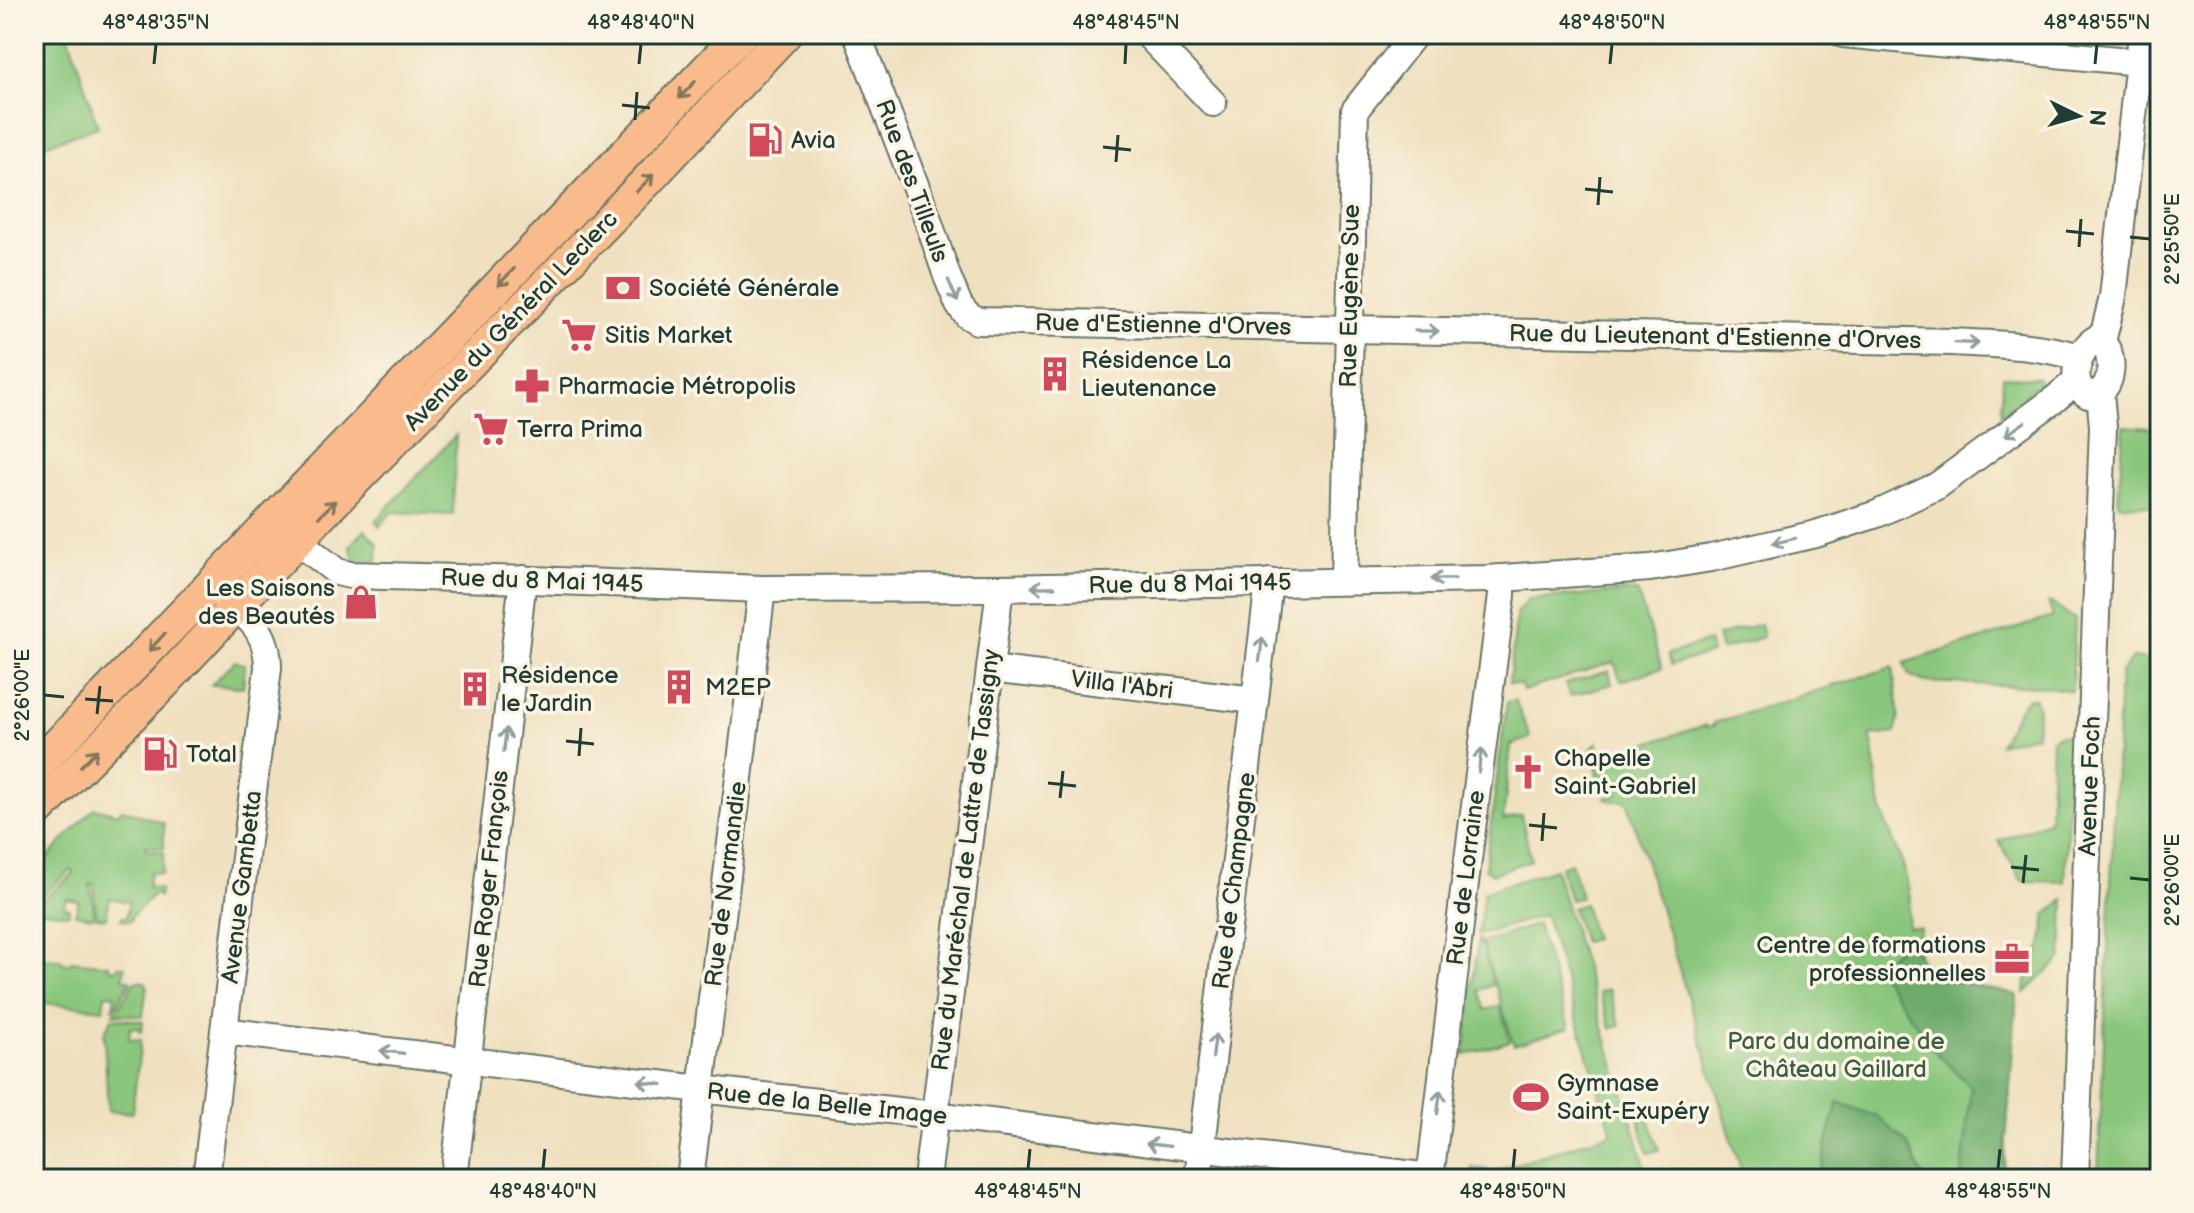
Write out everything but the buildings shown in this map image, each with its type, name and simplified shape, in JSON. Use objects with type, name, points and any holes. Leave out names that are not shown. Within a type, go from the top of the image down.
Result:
[{"type":"main road","name":"Avenue du Général Leclerc","points":[[38,757],[136,666],[210,585],[741,34]]},
{"type":"main road","name":"Avenue du Général Leclerc","points":[[34,814],[645,183],[785,34]]},
{"type":"main road","points":[[38,757],[62,785]]},
{"type":"street","name":"Rue des Tilleuls","points":[[857,34],[953,291],[959,305],[977,321]]},
{"type":"street","points":[[1147,34],[1213,103]]},
{"type":"street","name":"Rue Eugène Sue","points":[[1344,580],[1355,110],[1415,34]]},
{"type":"street","points":[[1843,34],[2139,62]]},
{"type":"street","points":[[2102,342],[2113,297],[2142,34]]},
{"type":"street","name":"Rue d'Estienne d'Orves","points":[[977,321],[1349,330]]},
{"type":"street","name":"Rue du Lieutenant d'Estienne d'Orves","points":[[1349,330],[1999,344],[2050,348],[2078,369],[2079,390],[2088,395],[2100,392]]},
{"type":"street","name":"Rue du 8 Mai 1945","points":[[273,521],[337,572],[350,575],[762,589],[1000,588],[1502,578],[1650,568],[1711,558],[1816,534],[1877,514],[1937,486],[2055,399],[2078,369],[2087,344],[2096,339],[2102,342]]},
{"type":"street","name":"Avenue Foch","points":[[2075,1179],[2102,470],[2100,392],[2107,381],[2110,366],[2110,354],[2102,342]]},
{"type":"street","name":"Rue de Lorraine","points":[[1430,1178],[1502,578]]},
{"type":"street","name":"Rue Roger François","points":[[454,1179],[523,579]]},
{"type":"street","name":"Rue de Champagne","points":[[1198,1179],[1269,582]]},
{"type":"street","points":[[210,585],[236,607]]},
{"type":"street","name":"Rue du Maréchal de Lattre de Tassigny","points":[[927,1179],[1000,588]]},
{"type":"street","name":"Rue de Normandie","points":[[690,1179],[762,589]]},
{"type":"street","name":"Avenue Gambetta","points":[[206,1179],[268,668],[268,654],[258,628],[236,607]]},
{"type":"street","name":"Villa l'Abri","points":[[990,669],[1255,700]]},
{"type":"street","name":"Rue de la Belle Image","points":[[224,1031],[935,1115],[1430,1178]]},
{"type":"green space","points":[[34,34],[68,34],[98,127],[38,147],[34,134]]},
{"type":"green space","points":[[2003,377],[2038,378],[2039,383],[2001,415]]},
{"type":"green space","points":[[2124,426],[2160,429],[2160,506],[2118,504]]},
{"type":"green space","points":[[456,435],[453,515],[392,512],[379,527],[376,520]]},
{"type":"green space","points":[[365,530],[378,544],[377,561],[355,560],[350,546]]},
{"type":"green space","points":[[1637,591],[1662,668],[1621,681],[1614,662],[1523,691],[1521,685],[1509,683],[1517,613],[1528,599]]},
{"type":"green space","points":[[2048,602],[2075,618],[2072,691],[2047,687],[1925,682],[1909,675],[1904,663],[2053,617]]},
{"type":"green space","points":[[1760,624],[1763,637],[1721,650],[1717,636]]},
{"type":"green space","points":[[1709,641],[1712,653],[1671,665],[1668,654]]},
{"type":"green space","points":[[2132,658],[2160,661],[2160,1179],[2098,1179],[2120,674]]},
{"type":"green space","points":[[235,661],[245,665],[243,687],[211,685]]},
{"type":"green space","name":"Parc du domaine de Château Gaillard","points":[[1893,667],[1899,717],[1895,733],[1870,736],[1879,798],[1903,864],[1910,897],[1908,927],[1920,928],[1918,956],[1934,977],[2017,995],[2003,1179],[1744,1179],[1627,801],[1605,798],[1618,794],[1615,779],[1600,782],[1591,749],[1597,742],[1602,757],[1706,725],[1707,728],[1714,723]]},
{"type":"green space","points":[[1609,671],[1612,684],[1570,696],[1565,684]]},
{"type":"green space","points":[[2028,698],[2035,699],[2038,710],[2036,735],[1999,744],[2023,703]]},
{"type":"green space","points":[[1515,700],[1530,737],[1511,745],[1503,820],[1521,815],[1531,860],[1493,874],[1485,869],[1507,702]]},
{"type":"green space","points":[[2059,735],[2071,735],[2065,882],[2022,881],[1999,841],[2050,820],[2052,739]]},
{"type":"green space","points":[[94,808],[118,814],[122,809],[164,823],[164,848],[145,846],[146,850],[164,852],[162,874],[150,872],[148,887],[160,889],[159,897],[155,893],[131,917],[131,921],[121,920],[126,917],[129,902],[110,898],[106,918],[96,917],[94,884],[90,884],[93,917],[75,914],[79,901],[66,899],[64,907],[69,908],[69,914],[34,910],[74,873],[71,870],[34,902],[34,872]]},
{"type":"green space","points":[[1571,863],[1581,897],[1570,900],[1560,867]]},
{"type":"green space","points":[[1555,869],[1645,1166],[1641,1174],[1623,1179],[1570,1179],[1568,1174],[1544,1179],[1520,1179],[1472,1173],[1472,1168],[1494,1171],[1612,1133],[1545,915],[1478,935],[1484,892]]},
{"type":"green space","points":[[2064,899],[2062,958],[2025,993],[2027,968],[2042,944],[2045,916]]},
{"type":"green space","points":[[1584,904],[1594,939],[1583,942],[1572,908]]},
{"type":"green space","points":[[1537,924],[1569,1028],[1514,1045],[1482,943]]},
{"type":"green space","points":[[1478,940],[1493,985],[1479,990],[1485,1010],[1500,1006],[1510,1041],[1464,1055]]},
{"type":"green space","points":[[1907,940],[1934,977],[2017,995],[2003,1179],[1961,1179],[1971,1087],[1935,1051],[1876,968]]},
{"type":"green space","points":[[34,957],[70,964],[71,961],[109,965],[110,969],[117,970],[118,966],[125,967],[123,978],[131,981],[113,1010],[115,995],[105,994],[103,1009],[34,1002]]},
{"type":"green space","points":[[137,981],[147,985],[143,1016],[114,1014],[134,983]]},
{"type":"green space","points":[[1609,989],[1620,1025],[1611,1029],[1599,992]]},
{"type":"green space","points":[[112,1018],[143,1021],[142,1032],[139,1028],[130,1028],[129,1039],[141,1040],[132,1113],[108,1111],[104,1033]]},
{"type":"green space","points":[[1838,1102],[1878,1117],[1907,1143],[1924,1179],[1820,1179]]},
{"type":"green space","points":[[1648,1115],[1659,1150],[1648,1153],[1638,1118]]},
{"type":"place","name":"Avia","points":[[765,140]]},
{"type":"place","name":"Société Générale","points":[[623,288]]},
{"type":"place","name":"Sitis Market","points":[[579,335]]},
{"type":"place","name":"Résidence La Lieutenance","points":[[1055,374]]},
{"type":"place","name":"Pharmacie Métropolis","points":[[532,386]]},
{"type":"place","name":"Terra Prima","points":[[491,429]]},
{"type":"place","name":"Les Saisons des Beautés","points":[[361,602]]},
{"type":"place","name":"M2EP","points":[[679,687]]},
{"type":"place","name":"Résidence le Jardin","points":[[475,689]]},
{"type":"place","name":"Total","points":[[160,754]]},
{"type":"place","name":"Chapelle Saint-Gabriel","points":[[1528,772]]},
{"type":"place","name":"Centre de formations professionnelles","points":[[2012,959]]},
{"type":"place","name":"Gymnase Saint-Exupéry","points":[[1531,1097]]}]
